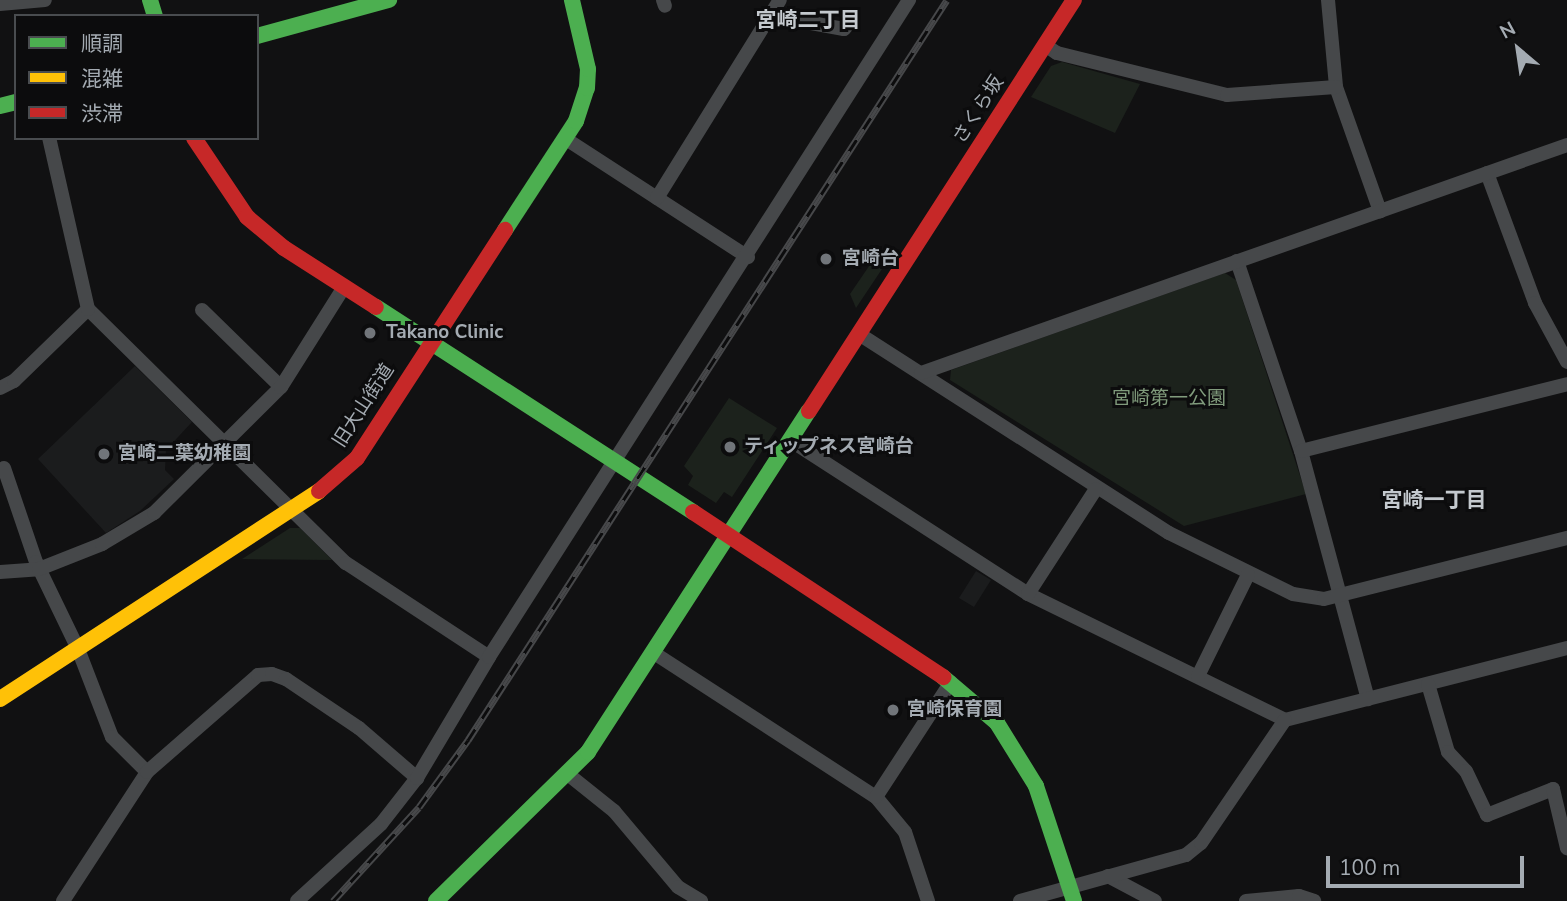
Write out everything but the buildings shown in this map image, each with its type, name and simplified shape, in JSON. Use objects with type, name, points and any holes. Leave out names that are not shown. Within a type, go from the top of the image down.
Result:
[{"type":"street","points":[[0,4],[45,0]]},
{"type":"street","points":[[259,35],[389,0]]},
{"type":"street","name":"旧大山街道","points":[[0,699],[293,510],[337,479],[357,458],[566,139],[587,88],[586,52],[572,0]]},
{"type":"street","points":[[657,198],[773,16],[779,0]]},
{"type":"street","points":[[297,901],[381,824],[417,778],[489,657],[748,257],[909,0]]},
{"type":"street","name":"さくら坂","points":[[436,901],[569,775],[654,653],[1074,0]]},
{"type":"street","points":[[1328,0],[1336,87],[1380,211]]},
{"type":"street","points":[[773,16],[844,29],[853,19]]},
{"type":"street","points":[[1045,45],[1057,53],[1227,95],[1336,87]]},
{"type":"street","points":[[566,139],[748,257]]},
{"type":"street","points":[[49,140],[88,309],[345,562],[489,657]]},
{"type":"street","points":[[195,140],[247,217],[284,247],[951,681],[997,723],[1026,766],[1047,812],[1072,894]]},
{"type":"street","points":[[920,373],[1567,145]]},
{"type":"street","points":[[1487,173],[1535,303],[1567,362]]},
{"type":"street","points":[[1237,261],[1301,451],[1368,699]]},
{"type":"street","points":[[0,572],[39,569],[102,544],[154,513],[223,441],[281,387],[344,287]]},
{"type":"street","points":[[0,388],[14,381],[88,309]]},
{"type":"street","points":[[202,310],[281,387]]},
{"type":"street","points":[[859,334],[1096,489],[1248,575],[1312,599],[1341,595],[1567,538]]},
{"type":"street","points":[[1301,451],[1567,384]]},
{"type":"street","points":[[790,440],[1028,594],[1286,720],[1567,648]]},
{"type":"street","points":[[4,468],[39,569],[78,649],[112,737],[147,772]]},
{"type":"street","points":[[1028,594],[1096,489]]},
{"type":"street","points":[[1198,676],[1248,575]]},
{"type":"street","points":[[654,653],[876,797],[905,832],[928,901]]},
{"type":"street","points":[[64,901],[147,772],[247,682],[272,674],[359,728],[417,778]]},
{"type":"street","points":[[876,797],[951,681]]},
{"type":"street","points":[[1428,684],[1448,751],[1466,771],[1487,815],[1553,789],[1567,848]]},
{"type":"street","points":[[1020,901],[1072,894],[1108,876],[1186,855],[1201,843],[1286,720]]},
{"type":"street","points":[[569,775],[614,811],[672,881],[701,901]]},
{"type":"street","points":[[1108,876],[1155,901]]},
{"type":"street","points":[[1246,901],[1299,896],[1314,901]]},
{"type":"shaded area","name":"宮崎二葉幼稚園","points":[[135,366],[192,422],[166,450],[165,470],[174,479],[140,511],[106,533],[38,459]]},
{"type":"shaded area","points":[[976,571],[991,580],[974,607],[959,598]]},
{"type":"green space","points":[[1062,62],[1140,84],[1115,133],[1031,97],[1051,66]]},
{"type":"green space","points":[[891,252],[856,308],[850,294],[878,253]]},
{"type":"green space","name":"宮崎第一公園","points":[[1225,273],[1236,280],[1306,494],[1184,526],[950,380],[951,370]]},
{"type":"green space","name":"ティップネス宮崎台","points":[[729,398],[777,428],[732,497],[724,492],[716,503],[688,485],[693,476],[684,466]]},
{"type":"green space","points":[[290,528],[300,528],[332,560],[242,559]]},
{"type":"railway","points":[[333,901],[419,807],[468,740],[947,0]]},
{"type":"traffic: fast","points":[[150,0],[154,14]]},
{"type":"traffic: fast","points":[[259,35],[389,0]]},
{"type":"traffic: fast","points":[[505,230],[576,121],[587,88],[588,69],[572,0]]},
{"type":"traffic: fast","points":[[0,106],[14,102]]},
{"type":"traffic: fast","points":[[376,307],[693,512]]},
{"type":"traffic: fast","points":[[436,901],[588,752],[809,411]]},
{"type":"traffic: fast","points":[[943,677],[997,723],[1036,786],[1074,901]]},
{"type":"traffic: slow","points":[[0,699],[319,491]]},
{"type":"traffic: jam","points":[[809,411],[1074,0]]},
{"type":"traffic: jam","points":[[195,140],[247,217],[284,248],[376,307]]},
{"type":"traffic: jam","points":[[319,491],[357,458],[505,230]]},
{"type":"traffic: jam","points":[[693,512],[943,677]]},
{"type":"place","name":"宮崎台","points":[[826,259]]},
{"type":"place","name":"Takano Clinic","points":[[370,333]]},
{"type":"place","name":"ティップネス宮崎台","points":[[730,447]]},
{"type":"place","name":"宮崎二葉幼稚園","points":[[104,454]]},
{"type":"place","name":"宮崎保育園","points":[[893,710]]},
{"type":"district","name":"宮崎二丁目","points":[[808,20]]},
{"type":"district","name":"宮崎一丁目","points":[[1434,500]]}]
